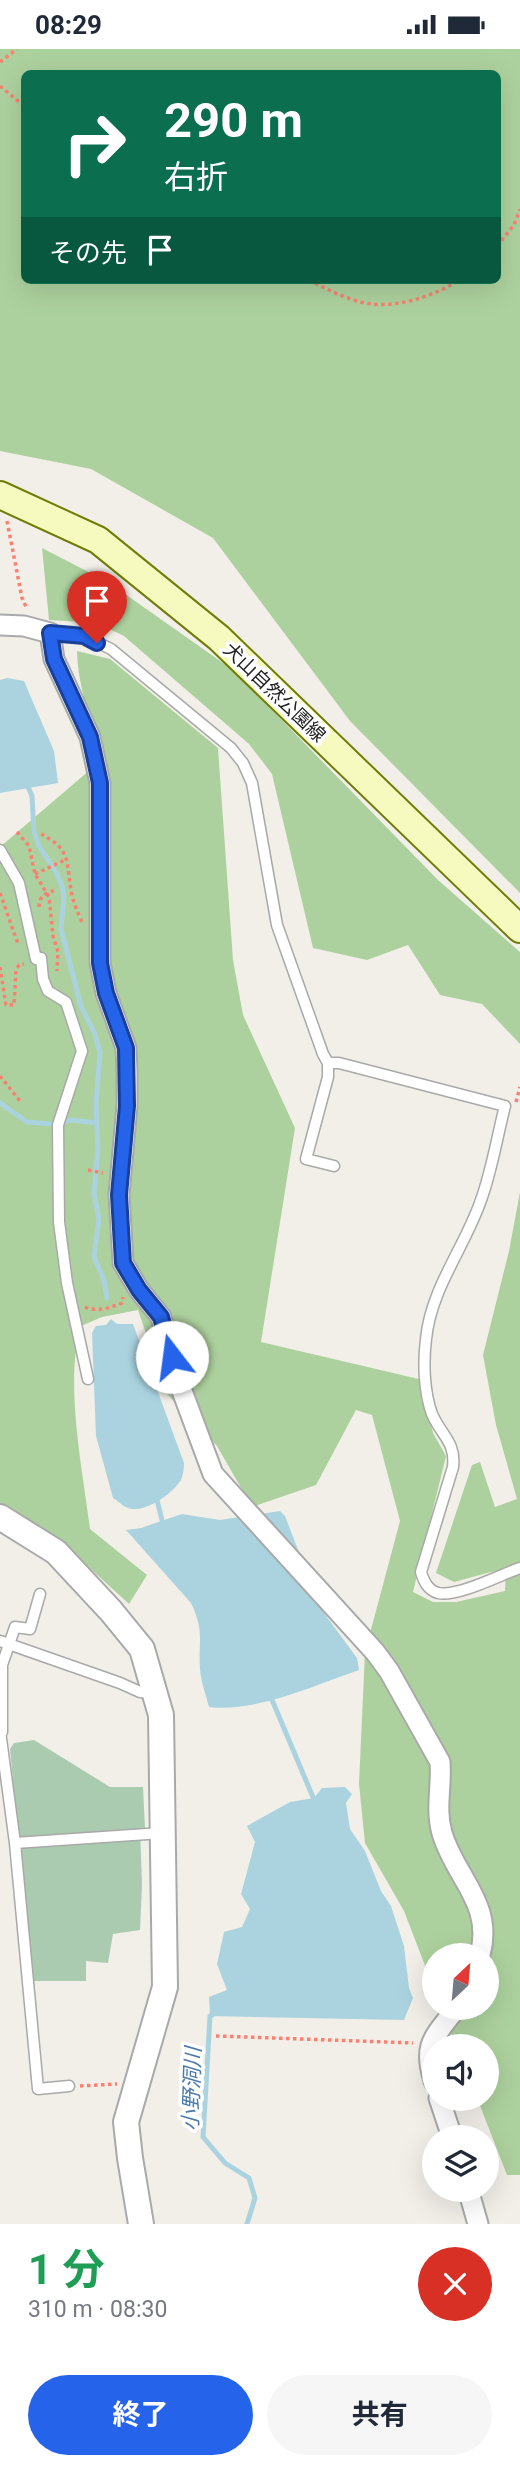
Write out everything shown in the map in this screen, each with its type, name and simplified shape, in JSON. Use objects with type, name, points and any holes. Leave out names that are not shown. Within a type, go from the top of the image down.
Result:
[{"type":"main road","name":"犬山自然公園線","points":[[3,496],[98,541],[219,638],[520,929]]},
{"type":"street","points":[[0,625],[43,631],[90,737],[100,783],[100,963],[106,993],[126,1048],[127,1106],[119,1195],[123,1263],[139,1290],[161,1317],[175,1372],[213,1474],[389,1671],[440,1762],[438,1799],[441,1831],[447,1849],[483,1916],[485,1929],[482,1943]]},
{"type":"street","points":[[0,1517],[56,1552],[111,1611],[142,1649],[156,1693],[163,1731],[165,1987],[126,2122],[141,2224]]},
{"type":"street","points":[[472,2202],[478,2224]]},
{"type":"lane","points":[[43,631],[84,636],[111,649],[232,748],[243,763],[252,783],[277,925],[328,1063],[328,1077],[306,1159],[334,1166]]},
{"type":"lane","points":[[0,850],[19,883],[36,959],[41,958],[43,979],[48,991],[66,1002],[82,1051],[58,1125],[60,1221],[67,1283],[88,1379]]},
{"type":"lane","points":[[328,1063],[339,1063],[505,1106],[481,1200],[437,1294],[426,1336],[426,1390],[431,1410],[443,1434],[452,1444],[455,1455],[421,1572],[426,1585],[436,1593],[452,1593],[520,1568]]},
{"type":"lane","points":[[40,1594],[30,1629],[15,1627],[4,1643],[1,1731],[15,1843],[38,2089],[69,2086]]},
{"type":"lane","points":[[4,1643],[141,1692],[156,1693]]},
{"type":"lane","points":[[15,1843],[163,1833]]},
{"type":"path","points":[[0,62],[17,49]]},
{"type":"path","points":[[0,86],[21,104]]},
{"type":"path","points":[[501,241],[514,225],[520,209]]},
{"type":"path","points":[[319,284],[365,303],[389,305],[436,294],[453,284]]},
{"type":"path","points":[[3,496],[22,598],[43,631]]},
{"type":"path","points":[[17,832],[29,846],[35,874],[50,897],[53,936],[58,952],[56,979],[58,988],[65,994],[66,1002]]},
{"type":"path","points":[[41,834],[61,847],[67,859],[72,894],[85,928]]},
{"type":"path","points":[[35,874],[67,859]]},
{"type":"path","points":[[0,893],[15,940],[22,949]]},
{"type":"path","points":[[0,967],[6,1005],[14,1005],[16,970],[19,965],[29,962],[28,958]]},
{"type":"path","points":[[0,1076],[20,1101]]},
{"type":"path","points":[[88,1170],[103,1173]]},
{"type":"path","points":[[81,1299],[84,1307],[92,1310],[122,1303],[124,1293]]},
{"type":"path","points":[[216,2036],[422,2044]]},
{"type":"path","points":[[69,2086],[137,2084]]},
{"type":"green space","points":[[0,49],[520,49],[520,893],[350,721],[213,538],[91,469],[0,451]]},
{"type":"green space","points":[[42,548],[108,582],[233,670],[438,880],[520,952],[520,1044],[482,1004],[440,995],[408,945],[367,960],[313,948],[272,774],[249,744],[124,636],[97,623],[49,620]]},
{"type":"green space","points":[[77,651],[110,659],[218,748],[233,960],[243,1015],[295,1128],[261,1342],[423,1380],[433,1433],[446,1456],[413,1592],[433,1602],[456,1602],[505,1591],[506,1568],[454,1582],[436,1573],[472,1465],[480,1462],[495,1507],[517,1499],[496,1425],[483,1355],[509,1251],[520,1192],[520,2175],[507,2175],[499,2154],[499,2125],[488,2125],[482,2111],[499,2111],[499,2034],[451,2034],[446,2020],[499,2020],[499,1943],[422,1943],[422,1958],[404,1911],[365,1843],[359,1784],[365,1652],[400,1521],[372,1415],[356,1410],[316,1485],[252,1507],[217,1446],[167,1394],[138,1310],[102,1317],[81,1326],[74,1373],[76,1427],[90,1529],[147,1575],[129,1604],[57,1538],[0,1505],[0,847],[105,757],[90,718]]},
{"type":"green space","points":[[34,1740],[110,1787],[143,1787],[145,1828],[140,1828],[140,1930],[113,1934],[108,1963],[86,1961],[86,1981],[32,1981],[10,1749],[14,1743]]},
{"type":"water","points":[[7,678],[24,681],[54,751],[58,783],[0,793],[0,680]]},
{"type":"water","points":[[111,1319],[117,1324],[133,1324],[184,1463],[181,1480],[172,1490],[160,1500],[138,1509],[127,1507],[113,1498],[96,1436],[92,1333],[96,1326],[106,1325]]},
{"type":"water","points":[[280,1511],[285,1516],[321,1609],[357,1658],[359,1670],[265,1702],[227,1708],[209,1707],[201,1674],[199,1629],[191,1603],[126,1530],[141,1528],[182,1514],[220,1520]]},
{"type":"water","points":[[345,1787],[352,1794],[346,1803],[350,1829],[365,1851],[381,1891],[391,1906],[404,1946],[409,1988],[413,1998],[404,2020],[210,2016],[209,1997],[227,1990],[217,1964],[224,1932],[242,1927],[250,1909],[241,1894],[255,1842],[247,1826],[290,1802],[314,1798],[322,1788]]},
{"type":"waterway","points":[[28,787],[32,796],[34,832],[62,886],[64,897],[61,929],[81,1006],[95,1034],[100,1053],[94,1193],[99,1219],[94,1257],[104,1280],[107,1298]]},
{"type":"waterway","points":[[0,1103],[27,1122],[52,1124],[72,1120],[96,1123]]},
{"type":"waterway","points":[[156,1496],[163,1524]]},
{"type":"waterway","points":[[270,1695],[315,1802]]},
{"type":"waterway","name":"小野洞川","points":[[216,2013],[210,2016],[203,2137],[225,2163],[249,2178],[255,2198],[247,2224]]},
{"type":"route","points":[[97,643],[84,636],[50,633],[54,659],[90,737],[100,783],[100,963],[106,993],[126,1048],[127,1106],[119,1195],[123,1263],[139,1290],[161,1317],[172,1357]]}]
